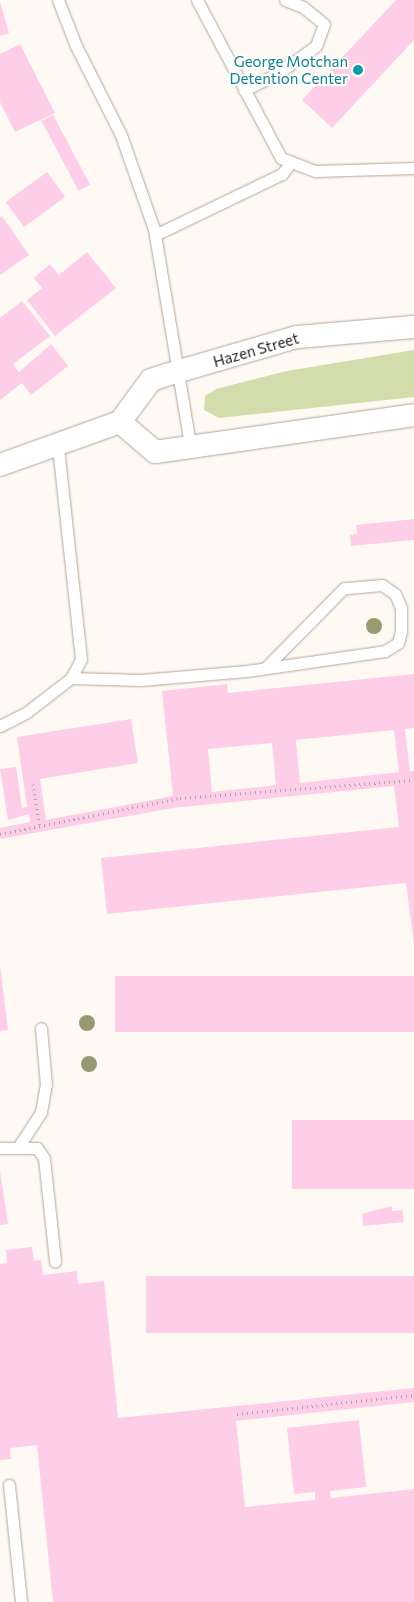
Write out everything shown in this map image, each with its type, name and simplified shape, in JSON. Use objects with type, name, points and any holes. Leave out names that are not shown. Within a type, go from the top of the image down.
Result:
[{"type":"street","name":"Hazen Street","points":[[120,422],[151,380],[297,337],[414,327]]},
{"type":"street","points":[[0,465],[58,447],[120,422],[155,452],[190,445],[414,415]]},
{"type":"lane","points":[[58,0],[76,46],[121,135],[155,235],[190,445]]},
{"type":"lane","points":[[197,0],[281,158],[315,171],[414,168]]},
{"type":"lane","points":[[244,90],[277,74],[316,46],[324,24],[304,7],[285,0]]},
{"type":"lane","points":[[155,235],[282,174],[291,162]]},
{"type":"lane","points":[[0,726],[27,712],[71,678],[81,659],[79,622],[58,447]]},
{"type":"lane","points":[[71,678],[141,680],[264,668],[385,652],[398,643],[401,631],[401,608],[395,594],[382,585],[344,588],[264,668]]},
{"type":"lane","points":[[19,1146],[41,1112],[45,1094],[41,1028]]},
{"type":"lane","points":[[0,1148],[19,1146],[37,1148],[49,1173],[55,1260]]},
{"type":"lane","points":[[9,1485],[21,1602]]},
{"type":"path","points":[[0,834],[40,828],[180,798],[414,780]]},
{"type":"path","points":[[33,784],[40,828]]},
{"type":"path","points":[[237,1414],[414,1395]]},
{"type":"green space","points":[[414,350],[414,397],[219,418],[204,410],[205,396],[216,389],[287,371]]},
{"type":"building","name":"George Motchan Detention Center","points":[[396,0],[414,0],[414,40],[332,128],[302,100]]},
{"type":"building","points":[[0,2],[9,33],[0,36]]},
{"type":"building","points":[[20,44],[55,113],[15,132],[0,102],[0,54]]},
{"type":"building","points":[[53,115],[90,185],[79,191],[42,121]]},
{"type":"building","points":[[47,172],[65,197],[24,227],[6,202]]},
{"type":"building","points":[[2,216],[29,255],[0,275],[0,218]]},
{"type":"building","points":[[87,252],[116,288],[55,336],[27,300],[42,288],[34,278],[50,264],[59,275]]},
{"type":"building","points":[[22,301],[50,336],[13,364],[19,372],[51,344],[68,366],[31,395],[22,383],[0,400],[0,318]]},
{"type":"building","points":[[414,519],[414,540],[351,546],[350,535],[357,534],[356,525]]},
{"type":"building","points":[[414,674],[414,728],[405,729],[410,771],[414,771],[414,944],[406,883],[107,914],[101,858],[399,827],[394,786],[173,808],[0,839],[0,828],[30,822],[29,814],[8,820],[0,769],[16,767],[22,808],[27,807],[17,737],[131,719],[138,763],[40,779],[46,820],[173,796],[162,691],[227,684],[228,693]],"holes":[[[394,730],[399,772],[300,783],[296,740]],[[272,743],[276,785],[212,792],[208,749]]]},
{"type":"building","points":[[0,965],[8,1030],[0,1031]]},
{"type":"building","points":[[115,976],[414,976],[414,1032],[115,1032]]},
{"type":"building","points":[[292,1120],[414,1120],[414,1189],[292,1189]]},
{"type":"building","points":[[0,1171],[8,1224],[0,1225]]},
{"type":"building","points":[[392,1206],[392,1211],[402,1210],[404,1222],[363,1226],[362,1214]]},
{"type":"building","points":[[32,1247],[34,1261],[41,1260],[43,1275],[77,1271],[78,1284],[104,1281],[118,1418],[414,1388],[414,1402],[236,1421],[245,1507],[315,1500],[315,1492],[294,1494],[287,1428],[359,1420],[366,1487],[330,1491],[331,1498],[414,1489],[414,1602],[53,1602],[37,1445],[10,1448],[11,1459],[0,1460],[0,1264],[7,1263],[6,1250]]},
{"type":"building","points":[[146,1276],[414,1276],[414,1333],[146,1333]]},
{"type":"place","name":"George Motchan Detention Center","points":[[358,70]]}]
